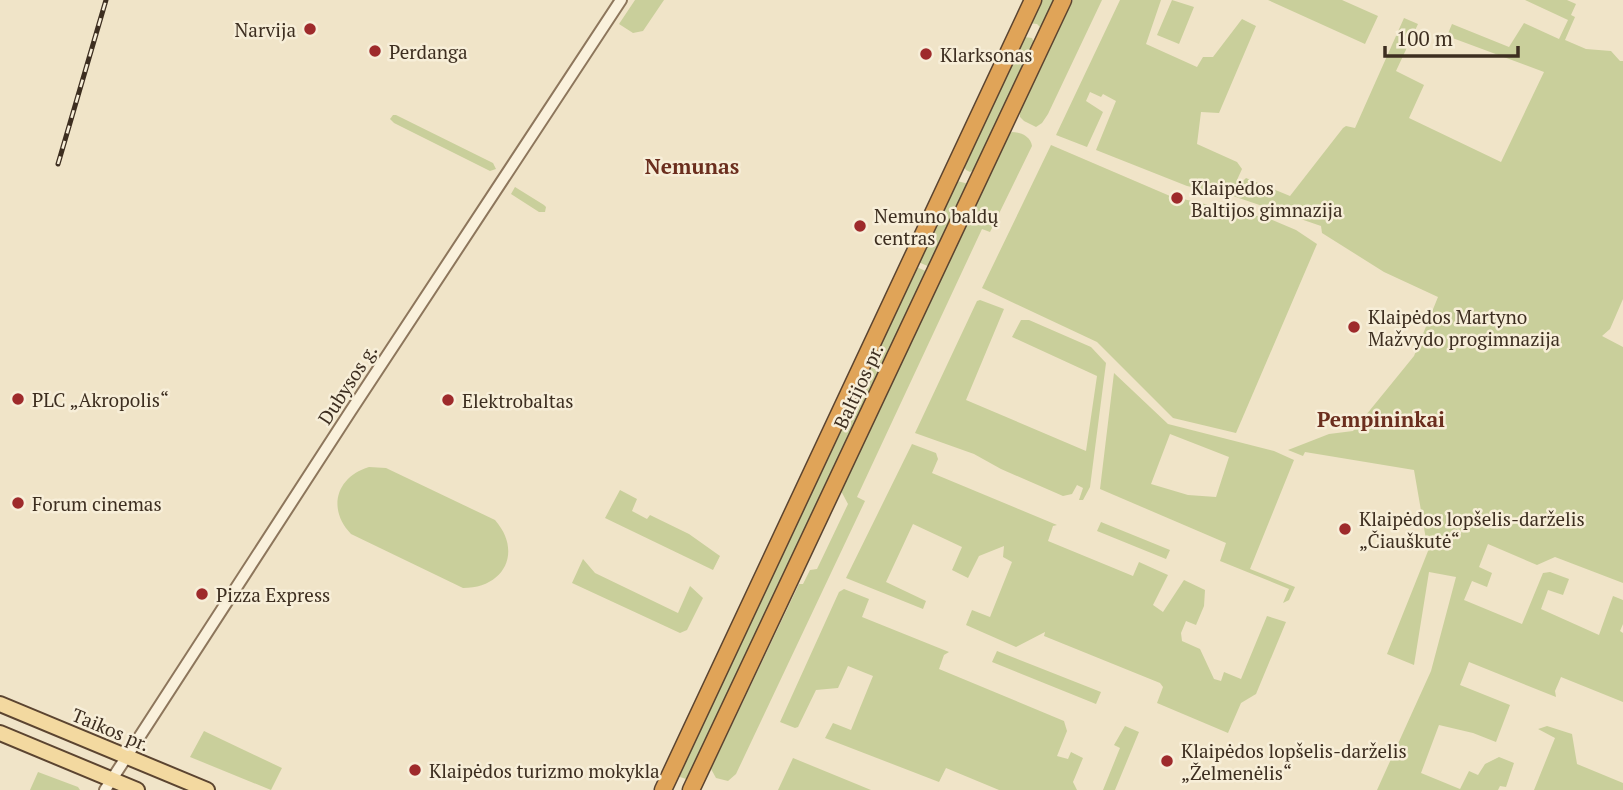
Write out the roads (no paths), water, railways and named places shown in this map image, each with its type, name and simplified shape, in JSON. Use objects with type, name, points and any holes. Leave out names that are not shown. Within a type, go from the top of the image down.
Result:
[{"type":"highway","name":"Baltijos pr.","points":[[663,790],[1033,0]]},
{"type":"highway","name":"Baltijos pr.","points":[[691,790],[1063,0]]},
{"type":"highway","points":[[1018,31],[1032,31],[1038,36],[1040,47]]},
{"type":"highway","points":[[957,163],[962,178],[972,178],[981,172]]},
{"type":"main road","name":"Taikos pr.","points":[[0,704],[207,790]]},
{"type":"main road","points":[[0,733],[109,785],[137,790]]},
{"type":"street","name":"Dubysos g.","points":[[109,785],[621,0]]},
{"type":"railway","points":[[58,164],[106,0]]},
{"type":"place","name":"Narvija","points":[[310,29]]},
{"type":"place","name":"Perdanga","points":[[375,51]]},
{"type":"place","name":"Klarksonas","points":[[926,54]]},
{"type":"place","name":"Klaipėdos Baltijos gimnazija","points":[[1177,198]]},
{"type":"place","name":"Nemuno baldų centras","points":[[860,226]]},
{"type":"place","name":"Klaipėdos Martyno Mažvydo progimnazija","points":[[1354,327]]},
{"type":"place","name":"PLC „Akropolis“","points":[[18,399]]},
{"type":"place","name":"Elektrobaltas","points":[[448,400]]},
{"type":"place","name":"Forum cinemas","points":[[18,503]]},
{"type":"place","name":"Klaipėdos lopšelis-darželis „Čiauškutė“","points":[[1345,529]]},
{"type":"place","name":"Pizza Express","points":[[202,594]]},
{"type":"place","name":"Klaipėdos lopšelis-darželis „Želmenėlis“","points":[[1167,761]]},
{"type":"place","name":"Klaipėdos turizmo mokykla","points":[[415,770]]},
{"type":"district","name":"Nemunas","points":[[692,166]]},
{"type":"district","name":"Pempininkai","points":[[1381,419]]}]
